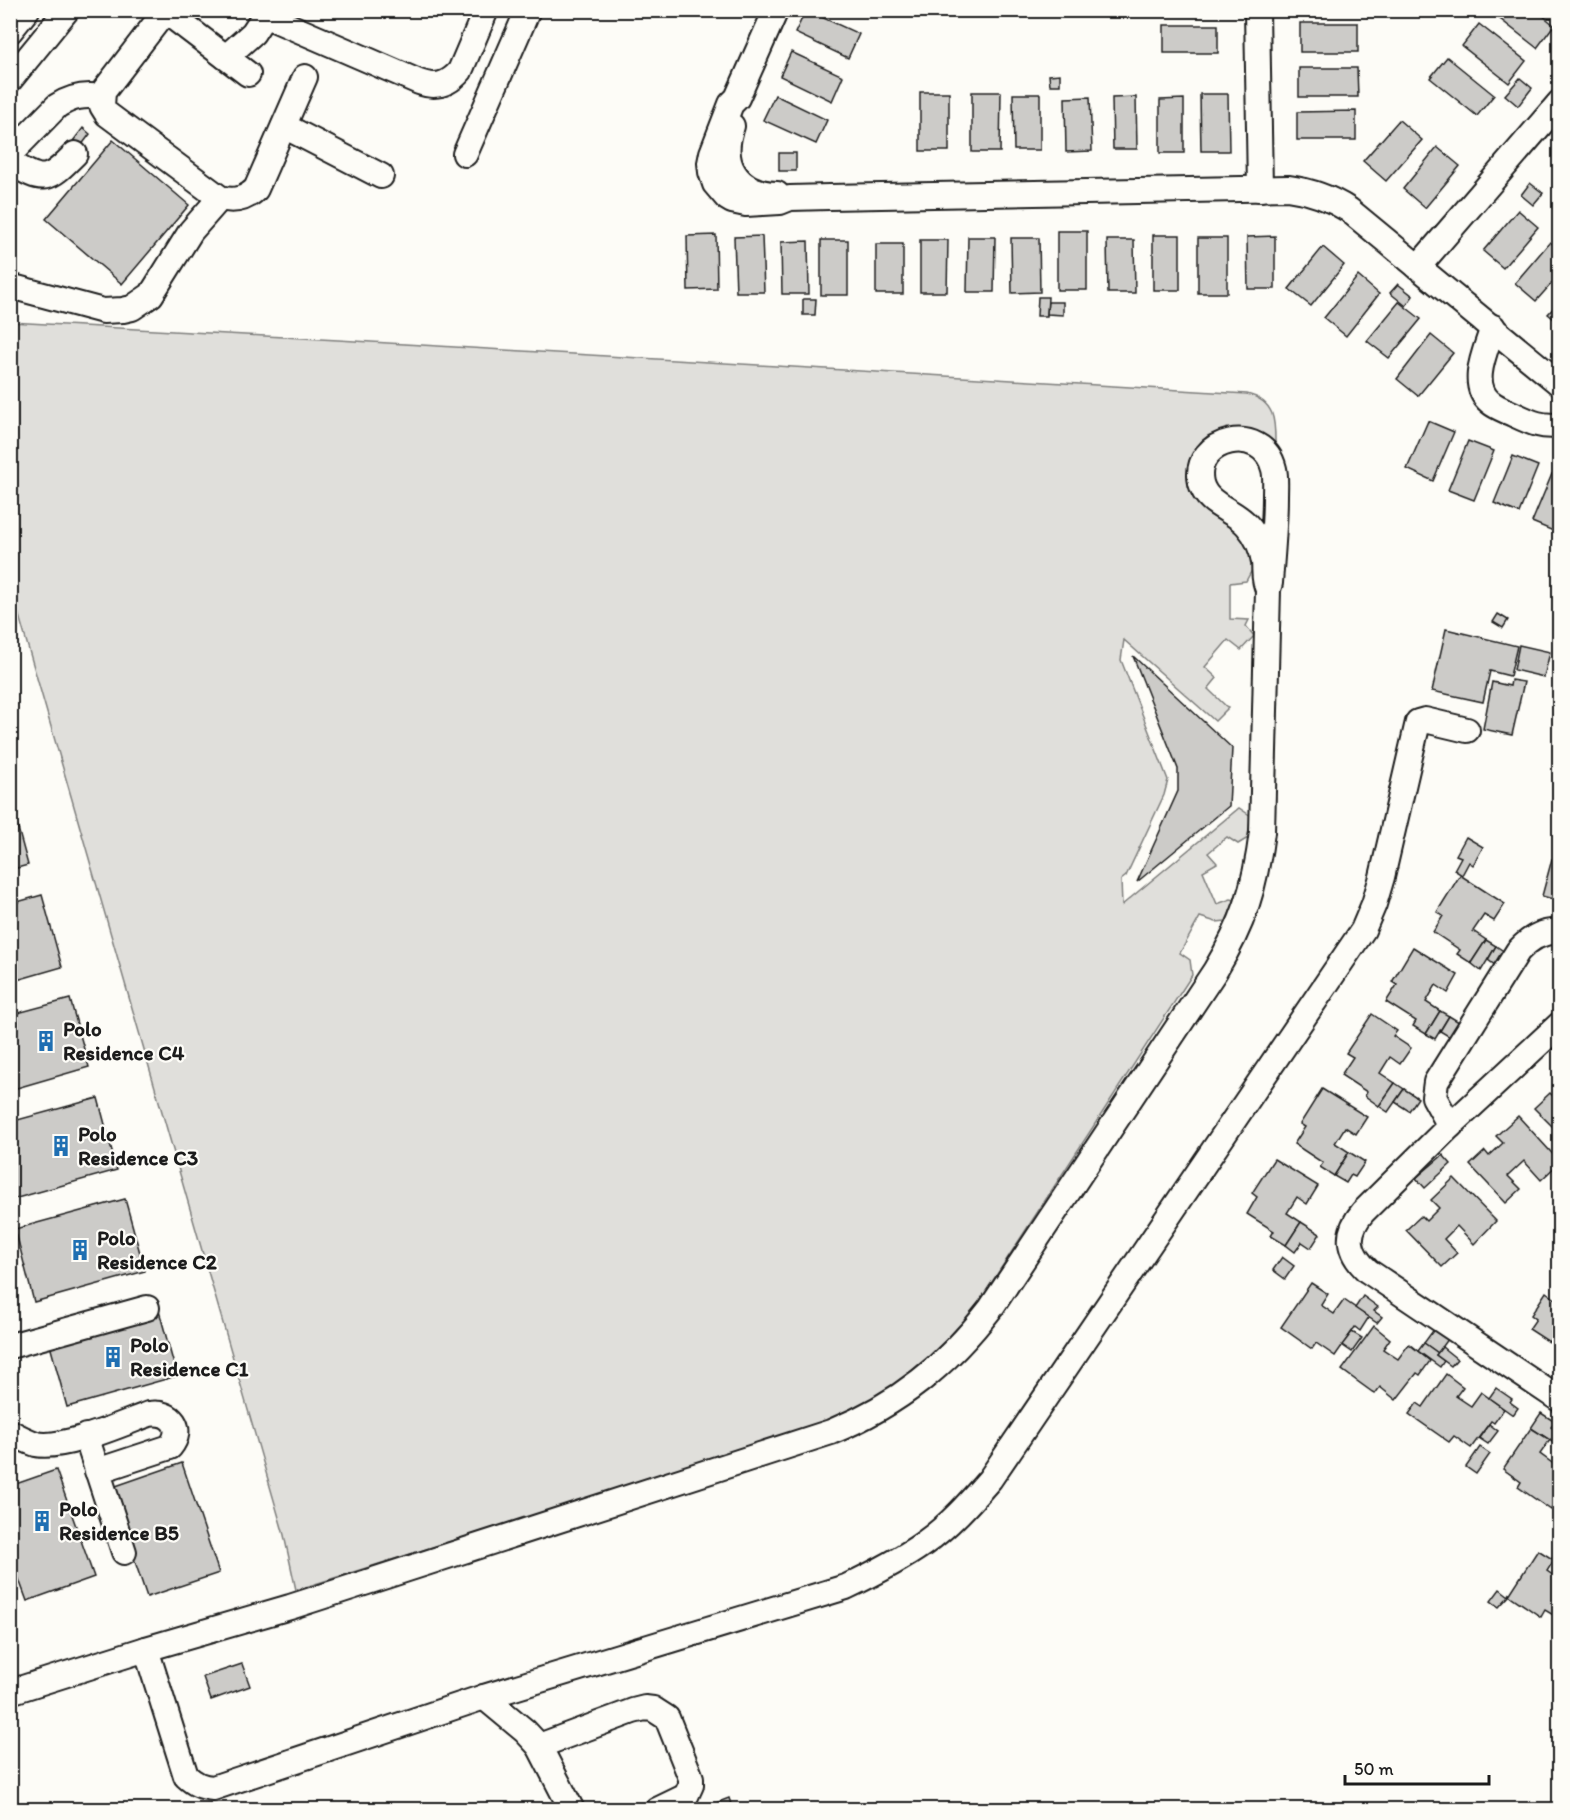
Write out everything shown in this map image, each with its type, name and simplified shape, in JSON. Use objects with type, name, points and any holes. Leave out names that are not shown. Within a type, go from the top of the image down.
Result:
[{"type":"street","points":[[10,31],[27,10]]},
{"type":"street","points":[[10,80],[67,10]]},
{"type":"street","points":[[226,57],[253,33],[267,13],[427,85],[446,83],[454,78],[463,65],[486,10]]},
{"type":"street","points":[[465,154],[528,10]]},
{"type":"street","points":[[776,10],[737,98],[738,110],[727,146],[731,168],[743,183],[757,192],[783,194],[790,198],[1304,190],[1335,201],[1493,327],[1560,384]]},
{"type":"street","points":[[1257,10],[1260,189]]},
{"type":"street","points":[[248,74],[166,11],[101,97],[102,106],[107,114],[220,198],[243,199],[256,189],[305,77]]},
{"type":"street","points":[[463,65],[498,80]]},
{"type":"street","points":[[10,154],[65,101],[82,95],[101,97]]},
{"type":"street","points":[[1418,267],[1556,114]]},
{"type":"street","points":[[284,126],[381,176]]},
{"type":"street","points":[[10,162],[28,174],[44,177],[59,170],[75,154]]},
{"type":"street","points":[[10,286],[103,311],[132,308],[151,295],[191,231],[220,198]]},
{"type":"street","points":[[1493,327],[1480,374],[1485,397],[1496,406],[1534,424],[1560,425]]},
{"type":"street","points":[[10,1692],[290,1607],[831,1432],[866,1416],[907,1392],[952,1353],[991,1308],[1215,971],[1234,939],[1248,905],[1258,869],[1262,832],[1268,589],[1275,526],[1274,470],[1271,460],[1257,446],[1248,441],[1226,441],[1207,456],[1201,469],[1201,483],[1209,499],[1237,516],[1253,532],[1262,553],[1265,582],[1268,589]]},
{"type":"street","points":[[146,1649],[186,1776],[194,1783],[213,1788],[484,1697],[846,1587],[887,1567],[925,1543],[960,1513],[990,1479],[1363,930],[1382,877],[1418,722],[1425,720],[1467,730]]},
{"type":"street","points":[[1450,1126],[1434,1098],[1434,1089],[1440,1075],[1518,951],[1539,934],[1560,932]]},
{"type":"street","points":[[1560,1024],[1450,1126],[1354,1222],[1350,1235],[1351,1249],[1358,1261],[1368,1270],[1428,1313],[1560,1400]]},
{"type":"street","points":[[10,1346],[147,1308]]},
{"type":"street","points":[[10,1432],[27,1440],[49,1445],[86,1436],[157,1413],[165,1414],[176,1425],[177,1434],[170,1447],[97,1472]]},
{"type":"street","points":[[86,1436],[124,1552]]},
{"type":"street","points":[[484,1697],[525,1731],[539,1746],[572,1809]]},
{"type":"street","points":[[539,1746],[633,1711],[645,1708],[661,1713],[671,1726],[690,1772],[691,1785],[686,1796],[657,1809]]},
{"type":"shaded area","points":[[10,322],[1247,394],[1264,403],[1273,416],[1275,451],[1200,454],[1228,522],[1248,541],[1253,568],[1246,581],[1230,583],[1230,619],[1249,620],[1246,626],[1254,636],[1241,650],[1228,640],[1205,667],[1217,678],[1208,689],[1228,708],[1215,721],[1124,640],[1121,660],[1168,780],[1164,795],[1126,876],[1121,880],[1122,905],[1239,808],[1251,816],[1248,838],[1238,844],[1227,837],[1208,853],[1217,863],[1203,871],[1217,904],[1231,899],[1235,900],[1226,921],[1216,922],[1200,917],[1180,953],[1190,960],[1192,975],[975,1308],[949,1341],[899,1384],[842,1416],[296,1590],[284,1535],[11,588]]},
{"type":"building","points":[[806,10],[859,34],[848,58],[795,33]]},
{"type":"building","points":[[1492,10],[1536,10],[1554,25],[1537,48],[1491,12]]},
{"type":"building","points":[[1300,23],[1358,23],[1358,52],[1300,52]]},
{"type":"building","points":[[1479,24],[1526,61],[1509,83],[1462,46]]},
{"type":"building","points":[[1164,25],[1218,25],[1218,53],[1164,53]]},
{"type":"building","points":[[791,52],[843,76],[832,101],[780,76]]},
{"type":"building","points":[[1447,57],[1494,95],[1477,116],[1430,78]]},
{"type":"building","points":[[1299,68],[1357,68],[1358,97],[1299,97]]},
{"type":"building","points":[[1060,74],[1060,85],[1050,85],[1049,75]]},
{"type":"building","points":[[1520,78],[1532,88],[1518,106],[1505,95]]},
{"type":"building","points":[[920,92],[949,92],[949,151],[920,151]]},
{"type":"building","points":[[972,92],[1001,92],[1000,152],[972,152]]},
{"type":"building","points":[[1013,94],[1040,94],[1040,150],[1014,150]]},
{"type":"building","points":[[1200,94],[1228,94],[1229,151],[1201,151]]},
{"type":"building","points":[[775,95],[827,120],[816,144],[763,120]]},
{"type":"building","points":[[1090,97],[1092,151],[1066,152],[1065,98]]},
{"type":"building","points":[[1136,97],[1137,149],[1113,149],[1112,98]]},
{"type":"building","points":[[1184,99],[1184,153],[1160,153],[1160,100]]},
{"type":"building","points":[[1356,111],[1356,140],[1297,140],[1297,112]]},
{"type":"building","points":[[1399,120],[1422,140],[1386,181],[1363,161]]},
{"type":"building","points":[[83,128],[90,134],[81,146],[73,141]]},
{"type":"building","points":[[113,140],[189,205],[122,284],[46,219]]},
{"type":"building","points":[[1437,147],[1460,166],[1425,208],[1403,189]]},
{"type":"building","points":[[779,153],[796,153],[796,171],[779,171]]},
{"type":"building","points":[[1530,183],[1543,193],[1533,205],[1521,195]]},
{"type":"building","points":[[1518,210],[1538,227],[1503,268],[1483,251]]},
{"type":"building","points":[[1057,231],[1087,231],[1087,290],[1057,290]]},
{"type":"building","points":[[716,235],[717,289],[688,290],[687,236]]},
{"type":"building","points":[[1153,235],[1180,235],[1180,290],[1153,290]]},
{"type":"building","points":[[762,236],[764,292],[736,292],[734,237]]},
{"type":"building","points":[[1275,236],[1275,289],[1248,289],[1247,237]]},
{"type":"building","points":[[968,237],[995,237],[994,292],[967,292]]},
{"type":"building","points":[[1011,238],[1039,238],[1040,292],[1012,293]]},
{"type":"building","points":[[1198,238],[1227,238],[1227,293],[1198,293]]},
{"type":"building","points":[[821,240],[848,240],[848,295],[821,295]]},
{"type":"building","points":[[920,240],[948,240],[947,292],[920,292]]},
{"type":"building","points":[[1107,240],[1134,240],[1135,293],[1108,293]]},
{"type":"building","points":[[808,241],[809,294],[782,294],[781,242]]},
{"type":"building","points":[[1550,242],[1560,250],[1560,274],[1536,301],[1515,283]]},
{"type":"building","points":[[876,244],[903,244],[903,294],[876,294]]},
{"type":"building","points":[[1323,247],[1344,265],[1311,306],[1289,289]]},
{"type":"building","points":[[1358,276],[1379,294],[1346,336],[1324,318]]},
{"type":"building","points":[[1398,284],[1413,296],[1406,306],[1390,293]]},
{"type":"building","points":[[1038,297],[1048,297],[1047,316],[1037,316]]},
{"type":"building","points":[[803,299],[816,299],[815,315],[803,315]]},
{"type":"building","points":[[1560,301],[1560,324],[1548,314]]},
{"type":"building","points":[[1048,302],[1063,302],[1063,315],[1047,314]]},
{"type":"building","points":[[1399,302],[1421,319],[1389,358],[1367,341]]},
{"type":"building","points":[[1431,335],[1453,353],[1418,396],[1397,379]]},
{"type":"building","points":[[1428,421],[1454,432],[1433,481],[1407,469]]},
{"type":"building","points":[[1468,441],[1494,451],[1474,500],[1448,490]]},
{"type":"building","points":[[1513,456],[1538,466],[1519,513],[1494,503]]},
{"type":"building","points":[[1552,474],[1560,477],[1558,533],[1532,522]]},
{"type":"building","points":[[1498,614],[1508,620],[1503,628],[1493,622]]},
{"type":"building","points":[[1446,629],[1517,646],[1510,676],[1490,671],[1483,702],[1432,691]]},
{"type":"building","points":[[1519,645],[1550,652],[1544,677],[1514,670]]},
{"type":"building","points":[[1133,656],[1232,748],[1229,806],[1137,882],[1178,791],[1178,769]]},
{"type":"building","points":[[1511,680],[1524,682],[1512,735],[1483,729],[1492,682],[1510,686]]},
{"type":"building","points":[[10,799],[28,865],[10,870]]},
{"type":"building","points":[[1466,837],[1483,847],[1473,865],[1469,862],[1462,875],[1454,870],[1461,857],[1456,855]]},
{"type":"building","points":[[1552,859],[1560,861],[1560,901],[1542,896]]},
{"type":"building","points":[[1460,875],[1505,904],[1494,921],[1484,915],[1473,931],[1486,940],[1471,963],[1457,954],[1460,950],[1433,932],[1443,916],[1437,912]]},
{"type":"building","points":[[42,895],[62,967],[10,982],[10,904]]},
{"type":"building","points":[[1486,940],[1496,946],[1481,971],[1471,963]]},
{"type":"building","points":[[1496,946],[1508,954],[1499,968],[1488,960]]},
{"type":"building","points":[[1413,947],[1458,975],[1448,993],[1436,985],[1426,1002],[1440,1011],[1426,1034],[1413,1026],[1416,1021],[1386,1002],[1397,985],[1392,982]]},
{"type":"building","name":"Polo Residence C4","points":[[70,999],[89,1067],[10,1090],[10,1015]]},
{"type":"building","points":[[1440,1011],[1449,1016],[1435,1039],[1426,1034]]},
{"type":"building","points":[[1372,1014],[1397,1031],[1393,1036],[1411,1048],[1400,1064],[1390,1057],[1380,1073],[1395,1083],[1379,1106],[1365,1096],[1367,1092],[1341,1075],[1353,1057],[1346,1053]]},
{"type":"building","points":[[1449,1016],[1464,1025],[1455,1040],[1440,1031]]},
{"type":"building","points":[[1395,1083],[1404,1089],[1388,1112],[1379,1106]]},
{"type":"building","points":[[1322,1089],[1367,1117],[1356,1134],[1345,1127],[1335,1143],[1349,1152],[1334,1176],[1320,1167],[1323,1163],[1294,1144],[1305,1127],[1300,1124]]},
{"type":"building","points":[[1404,1089],[1418,1098],[1409,1111],[1395,1102]]},
{"type":"building","points":[[1550,1093],[1555,1098],[1560,1094],[1560,1134],[1534,1108]]},
{"type":"building","name":"Polo Residence C3","points":[[98,1098],[117,1170],[10,1200],[10,1122]]},
{"type":"building","points":[[1518,1116],[1560,1162],[1541,1180],[1524,1161],[1508,1176],[1521,1189],[1506,1203],[1470,1165],[1485,1151],[1489,1156],[1503,1143],[1496,1136]]},
{"type":"building","points":[[1349,1152],[1365,1162],[1355,1177],[1351,1175],[1346,1183],[1334,1176]]},
{"type":"building","points":[[1443,1155],[1451,1164],[1425,1188],[1416,1178]]},
{"type":"building","points":[[1274,1159],[1318,1186],[1307,1204],[1297,1197],[1287,1213],[1301,1222],[1286,1245],[1271,1236],[1274,1231],[1247,1214],[1257,1197],[1252,1193]]},
{"type":"building","points":[[1454,1178],[1496,1221],[1474,1244],[1457,1226],[1444,1239],[1457,1253],[1442,1267],[1406,1230],[1421,1216],[1426,1221],[1439,1208],[1431,1200]]},
{"type":"building","name":"Polo Residence C2","points":[[125,1199],[145,1271],[34,1302],[15,1229]]},
{"type":"building","points":[[1301,1222],[1320,1234],[1311,1248],[1302,1242],[1295,1252],[1286,1245]]},
{"type":"building","points":[[1282,1257],[1294,1266],[1285,1279],[1273,1270]]},
{"type":"building","points":[[1311,1283],[1328,1294],[1321,1305],[1334,1314],[1344,1300],[1369,1317],[1360,1331],[1355,1327],[1335,1356],[1316,1343],[1312,1349],[1281,1327]]},
{"type":"building","points":[[1546,1292],[1557,1300],[1560,1296],[1560,1335],[1555,1332],[1549,1342],[1529,1329],[1536,1319],[1531,1315]]},
{"type":"building","points":[[1363,1296],[1378,1307],[1374,1311],[1382,1317],[1377,1323],[1355,1308]]},
{"type":"building","name":"Polo Residence C1","points":[[158,1307],[177,1376],[67,1407],[48,1338]]},
{"type":"building","points":[[1374,1326],[1390,1339],[1383,1349],[1398,1359],[1409,1344],[1430,1361],[1420,1375],[1417,1373],[1396,1400],[1380,1387],[1375,1394],[1342,1370]]},
{"type":"building","points":[[1435,1328],[1449,1338],[1438,1353],[1424,1343]]},
{"type":"building","points":[[1352,1332],[1362,1338],[1352,1352],[1342,1345]]},
{"type":"building","points":[[1424,1343],[1438,1353],[1436,1355],[1444,1361],[1440,1367],[1418,1351]]},
{"type":"building","points":[[1442,1347],[1457,1359],[1451,1366],[1436,1355]]},
{"type":"building","points":[[1446,1374],[1463,1387],[1456,1396],[1471,1406],[1481,1392],[1504,1409],[1494,1423],[1491,1421],[1471,1448],[1454,1436],[1449,1442],[1409,1414],[1417,1403],[1423,1407]]},
{"type":"building","points":[[1496,1388],[1512,1399],[1510,1402],[1518,1408],[1513,1415],[1489,1398]]},
{"type":"building","points":[[1541,1413],[1555,1422],[1551,1427],[1560,1433],[1560,1447],[1531,1428]]},
{"type":"building","points":[[1489,1424],[1498,1431],[1488,1444],[1479,1438]]},
{"type":"building","points":[[1531,1428],[1550,1440],[1540,1454],[1555,1465],[1560,1458],[1560,1496],[1551,1510],[1518,1487],[1521,1482],[1503,1469]]},
{"type":"building","points":[[1480,1447],[1490,1454],[1476,1474],[1466,1467]]},
{"type":"building","points":[[182,1463],[219,1573],[147,1597],[110,1488]]},
{"type":"building","name":"Polo Residence B5","points":[[56,1470],[94,1577],[27,1601],[10,1555],[10,1486]]},
{"type":"building","points":[[1538,1550],[1554,1560],[1547,1571],[1560,1580],[1560,1619],[1545,1610],[1541,1617],[1509,1595]]},
{"type":"building","points":[[1500,1589],[1509,1596],[1499,1607],[1491,1601]]},
{"type":"building","points":[[242,1664],[250,1686],[211,1700],[203,1677]]},
{"type":"building","points":[[729,1798],[733,1810],[698,1810]]},
{"type":"place","name":"Polo Residence C4","points":[[46,1041]]},
{"type":"place","name":"Polo Residence C3","points":[[61,1146]]},
{"type":"place","name":"Polo Residence C2","points":[[80,1250]]},
{"type":"place","name":"Polo Residence C1","points":[[113,1357]]},
{"type":"place","name":"Polo Residence B5","points":[[42,1521]]}]
